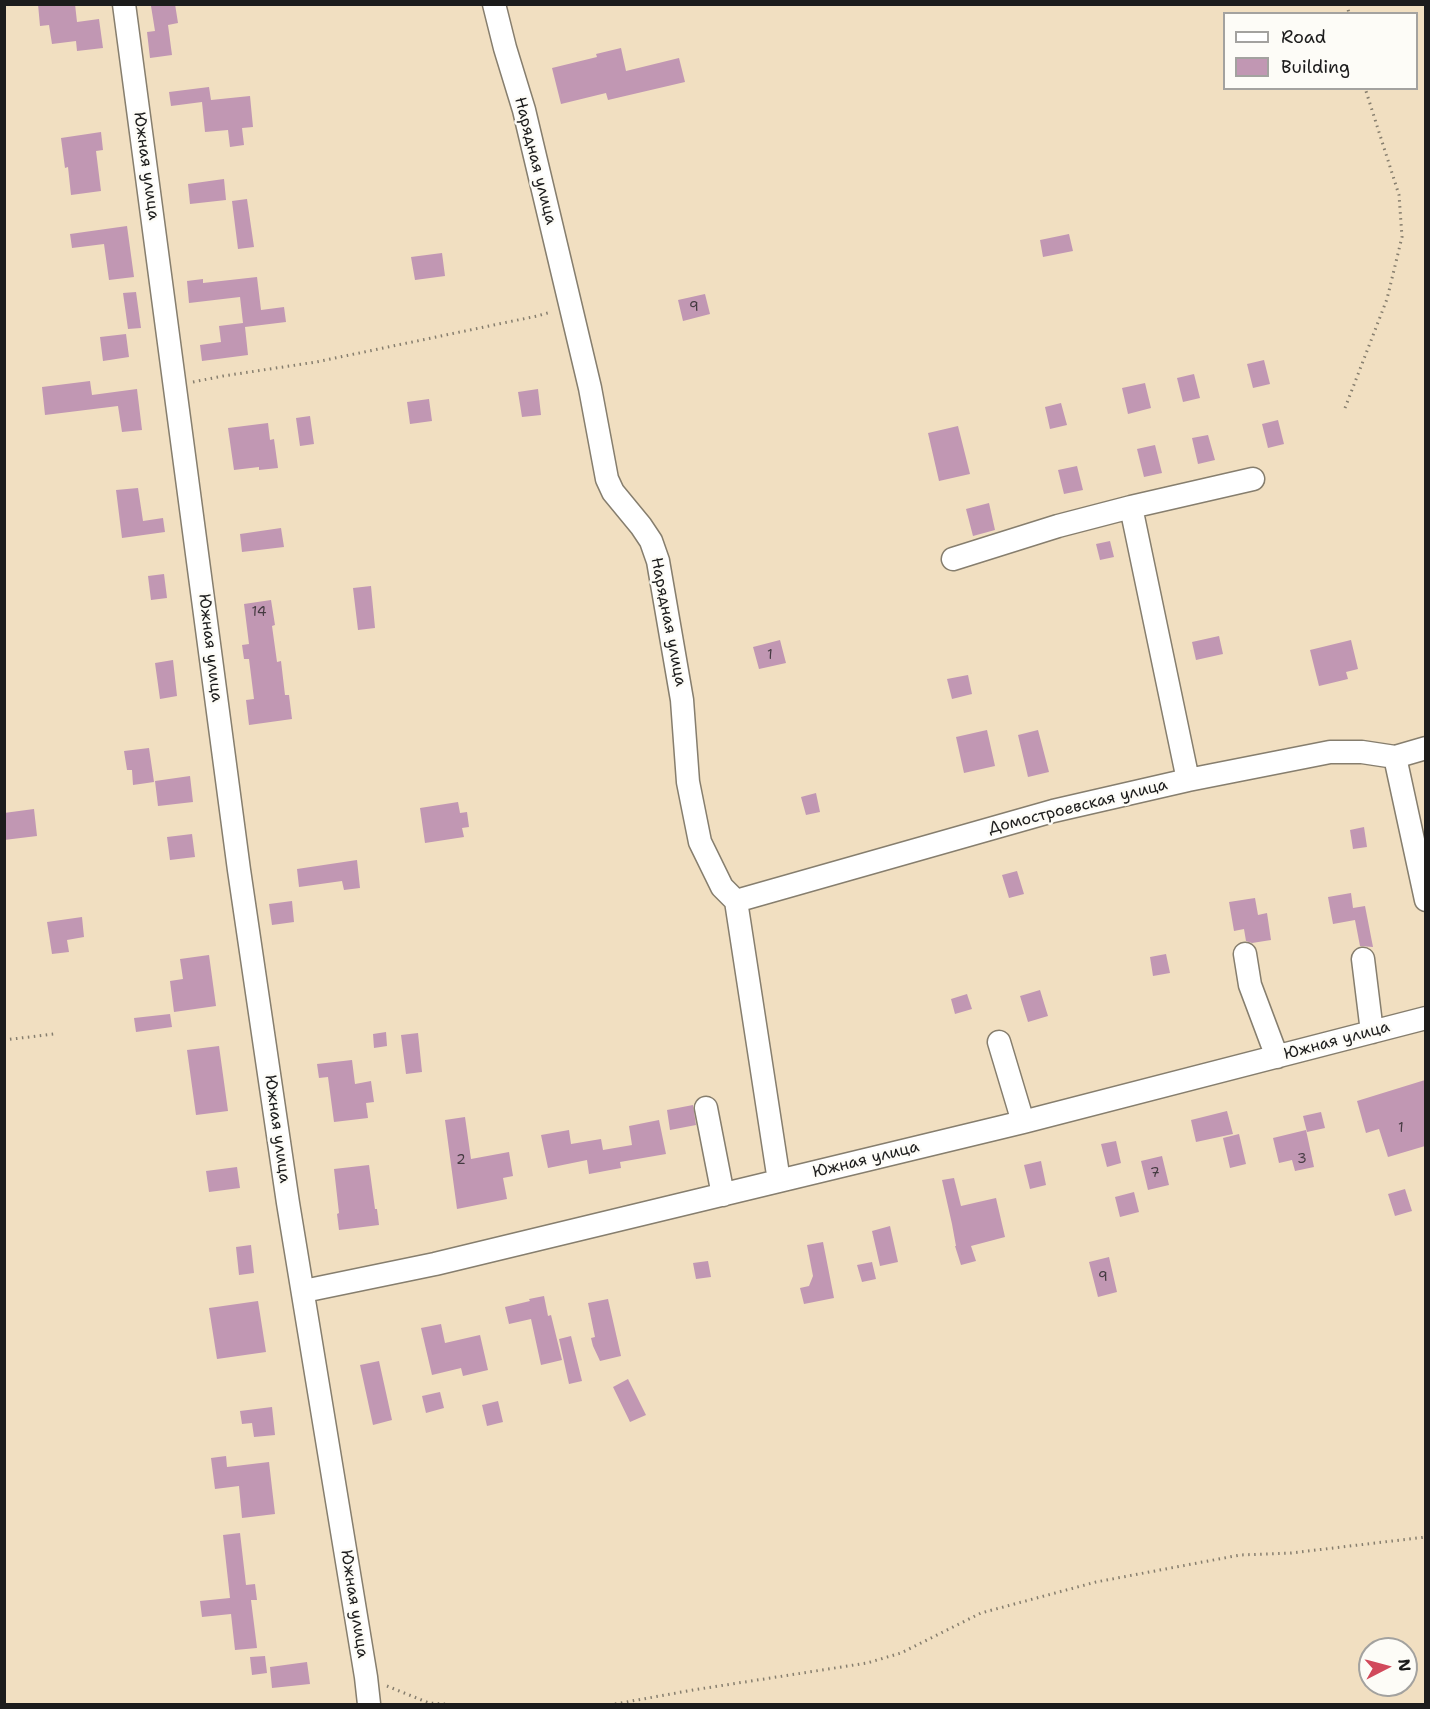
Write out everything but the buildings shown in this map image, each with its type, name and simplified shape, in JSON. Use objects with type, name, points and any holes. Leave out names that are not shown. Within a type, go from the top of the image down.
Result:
[{"type":"street","name":"Южная улица","points":[[123,4],[176,385],[239,870],[288,1203],[369,1704]]},
{"type":"street","name":"Нарядная улица","points":[[494,4],[524,110],[590,388],[607,479],[613,492],[642,526],[651,541],[658,561],[682,700],[688,782],[700,842],[722,887],[736,901],[779,1181]]},
{"type":"street","points":[[953,559],[1058,526],[1252,479]]},
{"type":"street","points":[[1131,507],[1188,780]]},
{"type":"street","name":"Домостроевская улица","points":[[736,901],[1053,811],[1188,780],[1330,752],[1362,752],[1395,757],[1425,748]]},
{"type":"street","points":[[1395,757],[1425,900]]},
{"type":"street","points":[[1245,954],[1250,985],[1277,1057]]},
{"type":"street","points":[[1363,959],[1372,1032]]},
{"type":"street","name":"Южная улица","points":[[304,1291],[435,1264],[1023,1122],[1425,1018]]},
{"type":"street","points":[[999,1042],[1023,1122]]},
{"type":"street","points":[[706,1108],[723,1195]]},
{"type":"path","points":[[1346,408],[1387,299],[1401,237],[1399,195],[1366,90]]},
{"type":"path","points":[[176,385],[326,360],[537,316],[570,306]]},
{"type":"path","points":[[4,1040],[54,1034]]},
{"type":"path","points":[[615,1704],[867,1663],[900,1653],[981,1613],[1096,1582],[1239,1555],[1291,1553],[1425,1537]]},
{"type":"path","points":[[366,1677],[429,1703],[445,1704]]}]
